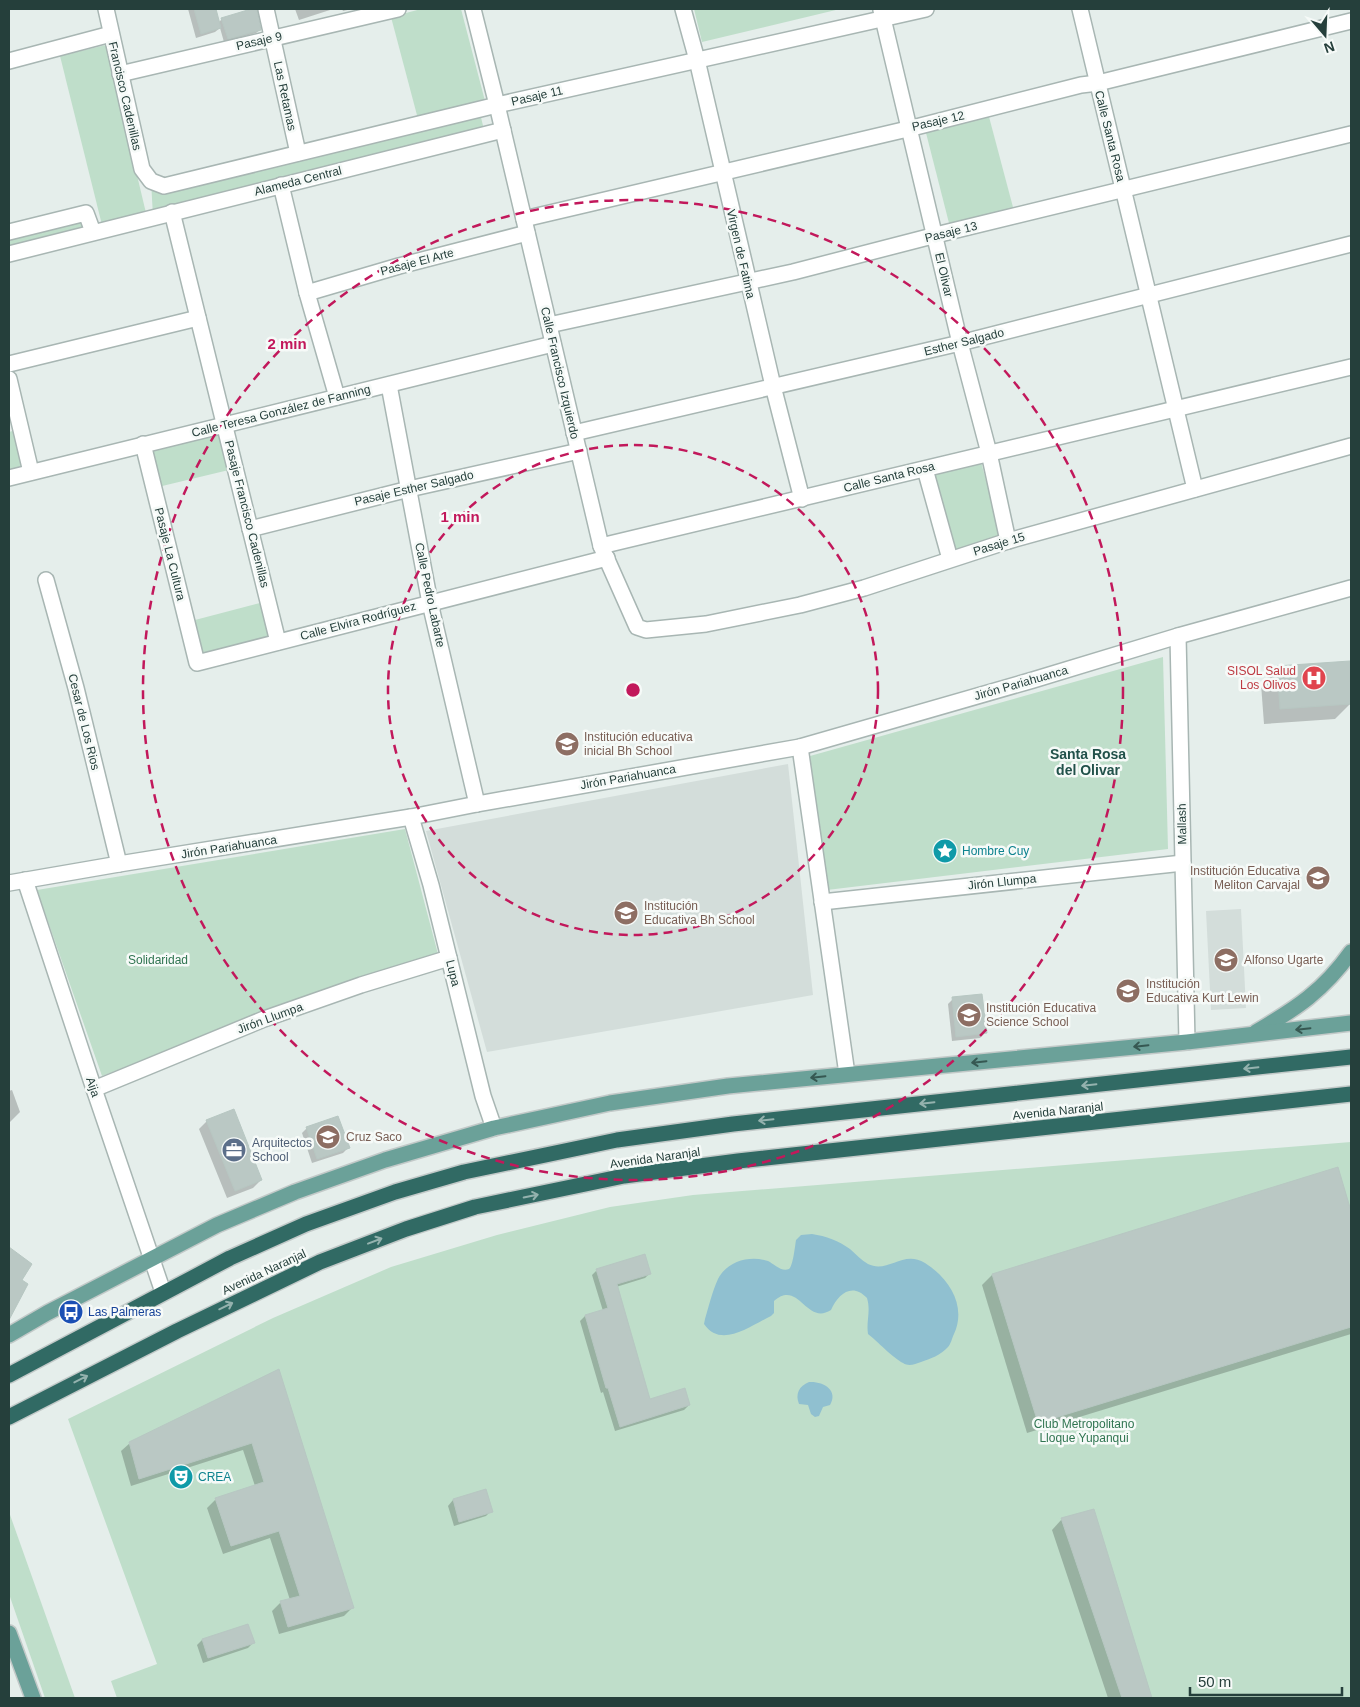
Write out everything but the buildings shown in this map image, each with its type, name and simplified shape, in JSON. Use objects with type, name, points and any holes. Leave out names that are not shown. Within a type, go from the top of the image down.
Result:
[{"type":"highway","name":"Avenida Naranjal","points":[[9,1375],[230,1258],[298,1228],[395,1192],[464,1172],[617,1140],[743,1123],[1351,1057]]},
{"type":"highway","name":"Avenida Naranjal","points":[[9,1418],[177,1331],[320,1262],[406,1229],[475,1208],[624,1176],[738,1161],[1351,1094]]},
{"type":"main road","points":[[1252,1035],[1291,1012],[1320,990],[1351,952]]},
{"type":"main road","points":[[9,1335],[47,1313],[217,1225],[295,1192],[385,1160],[494,1128],[620,1102],[728,1086],[1187,1042],[1351,1024]]},
{"type":"main road","points":[[9,1633],[33,1698]]},
{"type":"street","name":"Francisco Cadenillas","points":[[106,9],[142,169],[151,181]]},
{"type":"street","name":"Las Retamas","points":[[266,9],[298,153]]},
{"type":"street","name":"Pasaje 9","points":[[120,74],[398,9]]},
{"type":"street","name":"Calle Francisco Izquierdo","points":[[473,9],[604,552],[632,619],[637,627],[646,630]]},
{"type":"street","name":"Virgen de Fatima","points":[[683,9],[697,60],[748,282],[802,499]]},
{"type":"street","name":"Pasaje 11","points":[[151,181],[164,186],[497,105],[801,36],[882,14],[926,9]]},
{"type":"street","name":"Calle Santa Rosa","points":[[1080,9],[1195,489]]},
{"type":"street","name":"El Olivar","points":[[882,14],[960,343],[989,453],[1008,541]]},
{"type":"street","name":"Pasaje 12","points":[[525,226],[722,172],[1351,21]]},
{"type":"street","points":[[9,61],[111,34]]},
{"type":"street","name":"Alameda Central","points":[[9,254],[503,130]]},
{"type":"street","name":"Pasaje 13","points":[[549,325],[748,282],[1351,134]]},
{"type":"street","points":[[281,185],[307,293],[337,397]]},
{"type":"street","name":"Pasaje Francisco Cadenillas","points":[[172,212],[278,642]]},
{"type":"street","points":[[9,232],[86,213],[93,232]]},
{"type":"street","name":"Pasaje El Arte","points":[[307,293],[400,266],[525,226]]},
{"type":"street","name":"Esther Salgado","points":[[574,433],[960,343],[1351,244]]},
{"type":"street","points":[[9,364],[198,318]]},
{"type":"street","name":"Calle Teresa González de Fanning","points":[[9,478],[553,344]]},
{"type":"street","name":"Calle Santa Rosa","points":[[604,552],[926,468],[1351,367]]},
{"type":"street","points":[[9,378],[30,472]]},
{"type":"street","name":"Calle Pedro Labarte","points":[[390,385],[430,603],[477,804]]},
{"type":"street","name":"Pasaje La Cultura","points":[[143,444],[196,663]]},
{"type":"street","name":"Pasaje 15","points":[[646,630],[706,624],[800,605],[864,588],[1008,541],[1351,446]]},
{"type":"street","name":"Pasaje Esther Salgado","points":[[250,529],[409,488],[579,451]]},
{"type":"street","points":[[926,468],[950,559]]},
{"type":"street","name":"Calle Elvira Rodríguez","points":[[196,663],[430,603],[604,552]]},
{"type":"street","name":"Cesar de Los Rios","points":[[46,580],[76,688],[119,864]]},
{"type":"street","name":"Jirón Pariahuanca","points":[[9,883],[412,818],[477,804],[800,747],[1178,636],[1351,588]]},
{"type":"street","name":"Mallash","points":[[1178,636],[1187,1042]]},
{"type":"street","points":[[800,747],[847,1074]]},
{"type":"street","name":"Lupa","points":[[412,818],[494,1128]]},
{"type":"street","name":"Jirón Llumpa","points":[[822,902],[1183,863]]},
{"type":"street","name":"Aija","points":[[25,880],[163,1292]]},
{"type":"street","name":"Jirón Llumpa","points":[[94,1090],[264,1019],[361,985],[449,958]]},
{"type":"shaded area","name":"Institución Educativa Bh School","points":[[788,764],[813,995],[487,1052],[426,831]]},
{"type":"shaded area","name":"Alfonso Ugarte","points":[[1241,909],[1246,1008],[1211,1010],[1206,911]]},
{"type":"green space","points":[[421,9],[461,9],[485,101],[418,119],[391,17]]},
{"type":"green space","points":[[694,9],[840,9],[702,42]]},
{"type":"green space","points":[[106,45],[146,213],[102,225],[60,56]]},
{"type":"green space","points":[[479,109],[485,134],[153,216],[151,181],[164,186]]},
{"type":"green space","points":[[988,113],[1014,211],[950,227],[925,129]]},
{"type":"green space","points":[[86,213],[93,232],[9,254],[9,232]]},
{"type":"green space","points":[[26,427],[35,466],[9,472],[9,432]]},
{"type":"green space","points":[[224,432],[233,469],[158,487],[149,449]]},
{"type":"green space","points":[[981,462],[1002,539],[944,558],[920,477]]},
{"type":"green space","points":[[260,603],[269,637],[203,653],[195,620]]},
{"type":"green space","points":[[1163,657],[1168,849],[827,890],[810,756]]},
{"type":"green space","name":"Solidaridad","points":[[405,829],[438,954],[269,1013],[102,1076],[37,890]]},
{"type":"green space","name":"Club Metropolitano Lloque Yupanqui","points":[[1351,1142],[1351,1698],[117,1698],[111,1681],[157,1664],[68,1419],[273,1318],[391,1267],[497,1235],[610,1207],[693,1195]]},
{"type":"green space","points":[[9,1512],[75,1698],[45,1698],[9,1594]]},
{"type":"water","points":[[812,1234],[841,1244],[868,1264],[882,1266],[903,1260],[917,1259],[934,1269],[948,1285],[957,1303],[957,1324],[949,1346],[928,1360],[912,1365],[899,1361],[868,1334],[869,1307],[867,1298],[856,1291],[846,1292],[837,1299],[831,1310],[822,1313],[815,1312],[790,1295],[783,1296],[774,1301],[774,1313],[771,1316],[745,1330],[727,1335],[719,1335],[711,1331],[704,1324],[718,1279],[727,1268],[747,1259],[761,1259],[783,1269],[789,1269],[793,1260],[796,1240],[801,1235]]},
{"type":"water","points":[[809,1382],[824,1385],[831,1391],[832,1395],[830,1405],[823,1407],[819,1416],[815,1417],[811,1414],[808,1405],[799,1404],[797,1397],[803,1386]]},
{"type":"place","name":"SISOL Salud Los Olivos","points":[[1314,678]]},
{"type":"place","name":"Institución educativa inicial Bh School","points":[[567,744]]},
{"type":"place","name":"Hombre Cuy","points":[[945,851]]},
{"type":"place","name":"Institución Educativa Meliton Carvajal","points":[[1318,878]]},
{"type":"place","name":"Institución Educativa Bh School","points":[[626,913]]},
{"type":"place","name":"Alfonso Ugarte","points":[[1226,960]]},
{"type":"place","name":"Institución Educativa Kurt Lewin","points":[[1128,991]]},
{"type":"place","name":"Institución Educativa Science School","points":[[969,1015]]},
{"type":"place","name":"Cruz Saco","points":[[328,1137]]},
{"type":"place","name":"Arquitectos School","points":[[234,1150]]},
{"type":"place","name":"Las Palmeras","points":[[71,1312]]},
{"type":"place","name":"CREA","points":[[181,1477]]},
{"type":"district","name":"Santa Rosa del Olivar","points":[[1088,762]]}]
